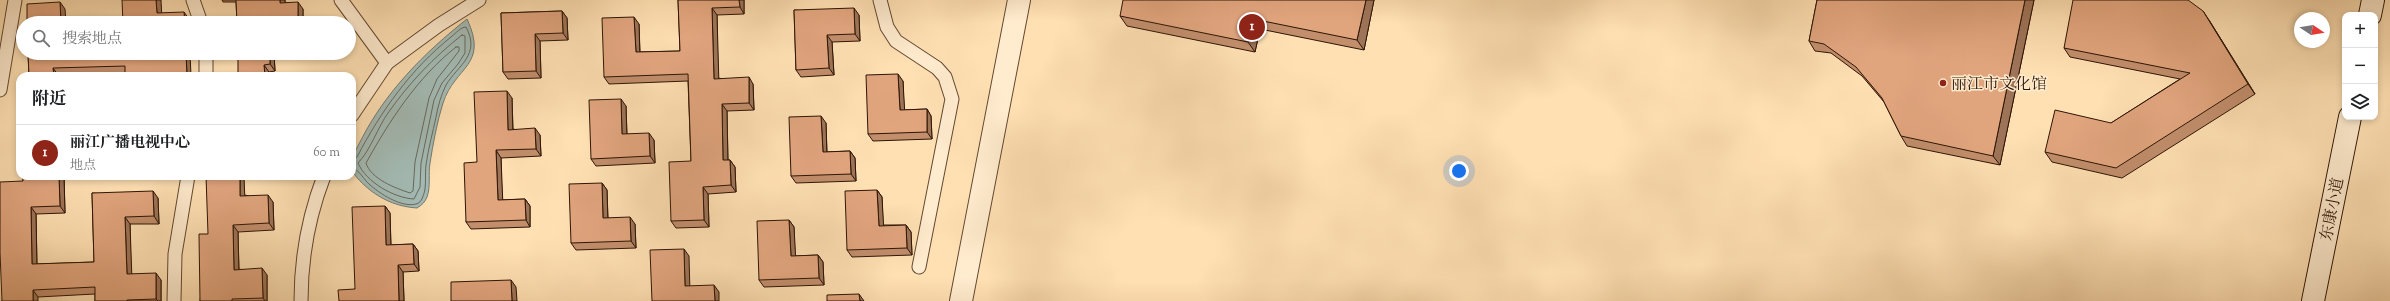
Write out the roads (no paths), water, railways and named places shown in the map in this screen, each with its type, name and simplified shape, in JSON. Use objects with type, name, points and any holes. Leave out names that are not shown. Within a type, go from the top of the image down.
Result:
[{"type":"street","points":[[961,301],[1020,0]]},
{"type":"street","points":[[2371,12],[2374,0]]},
{"type":"street","name":"东康小道","points":[[2313,301],[2349,120]]},
{"type":"lane","points":[[0,90],[14,0]]},
{"type":"lane","points":[[193,0],[199,16]]},
{"type":"lane","points":[[341,0],[352,16]]},
{"type":"lane","points":[[356,109],[387,64],[440,25],[479,0]]},
{"type":"lane","points":[[880,0],[887,27],[896,41],[937,68],[950,88],[952,99],[919,267]]},
{"type":"lane","points":[[356,21],[387,64]]},
{"type":"lane","points":[[206,60],[206,72]]},
{"type":"lane","points":[[174,301],[176,254],[187,180]]},
{"type":"lane","points":[[301,301],[304,254],[312,216],[323,180]]},
{"type":"water","points":[[467,19],[473,35],[474,47],[468,65],[448,91],[443,103],[429,167],[429,189],[427,197],[417,208],[392,203],[375,194],[356,177],[356,150],[381,106],[407,74],[451,32]]},
{"type":"place","name":"丽江广播电视中心","points":[[1252,27]]},
{"type":"place","name":"丽江市文化馆","points":[[1943,83]]}]
